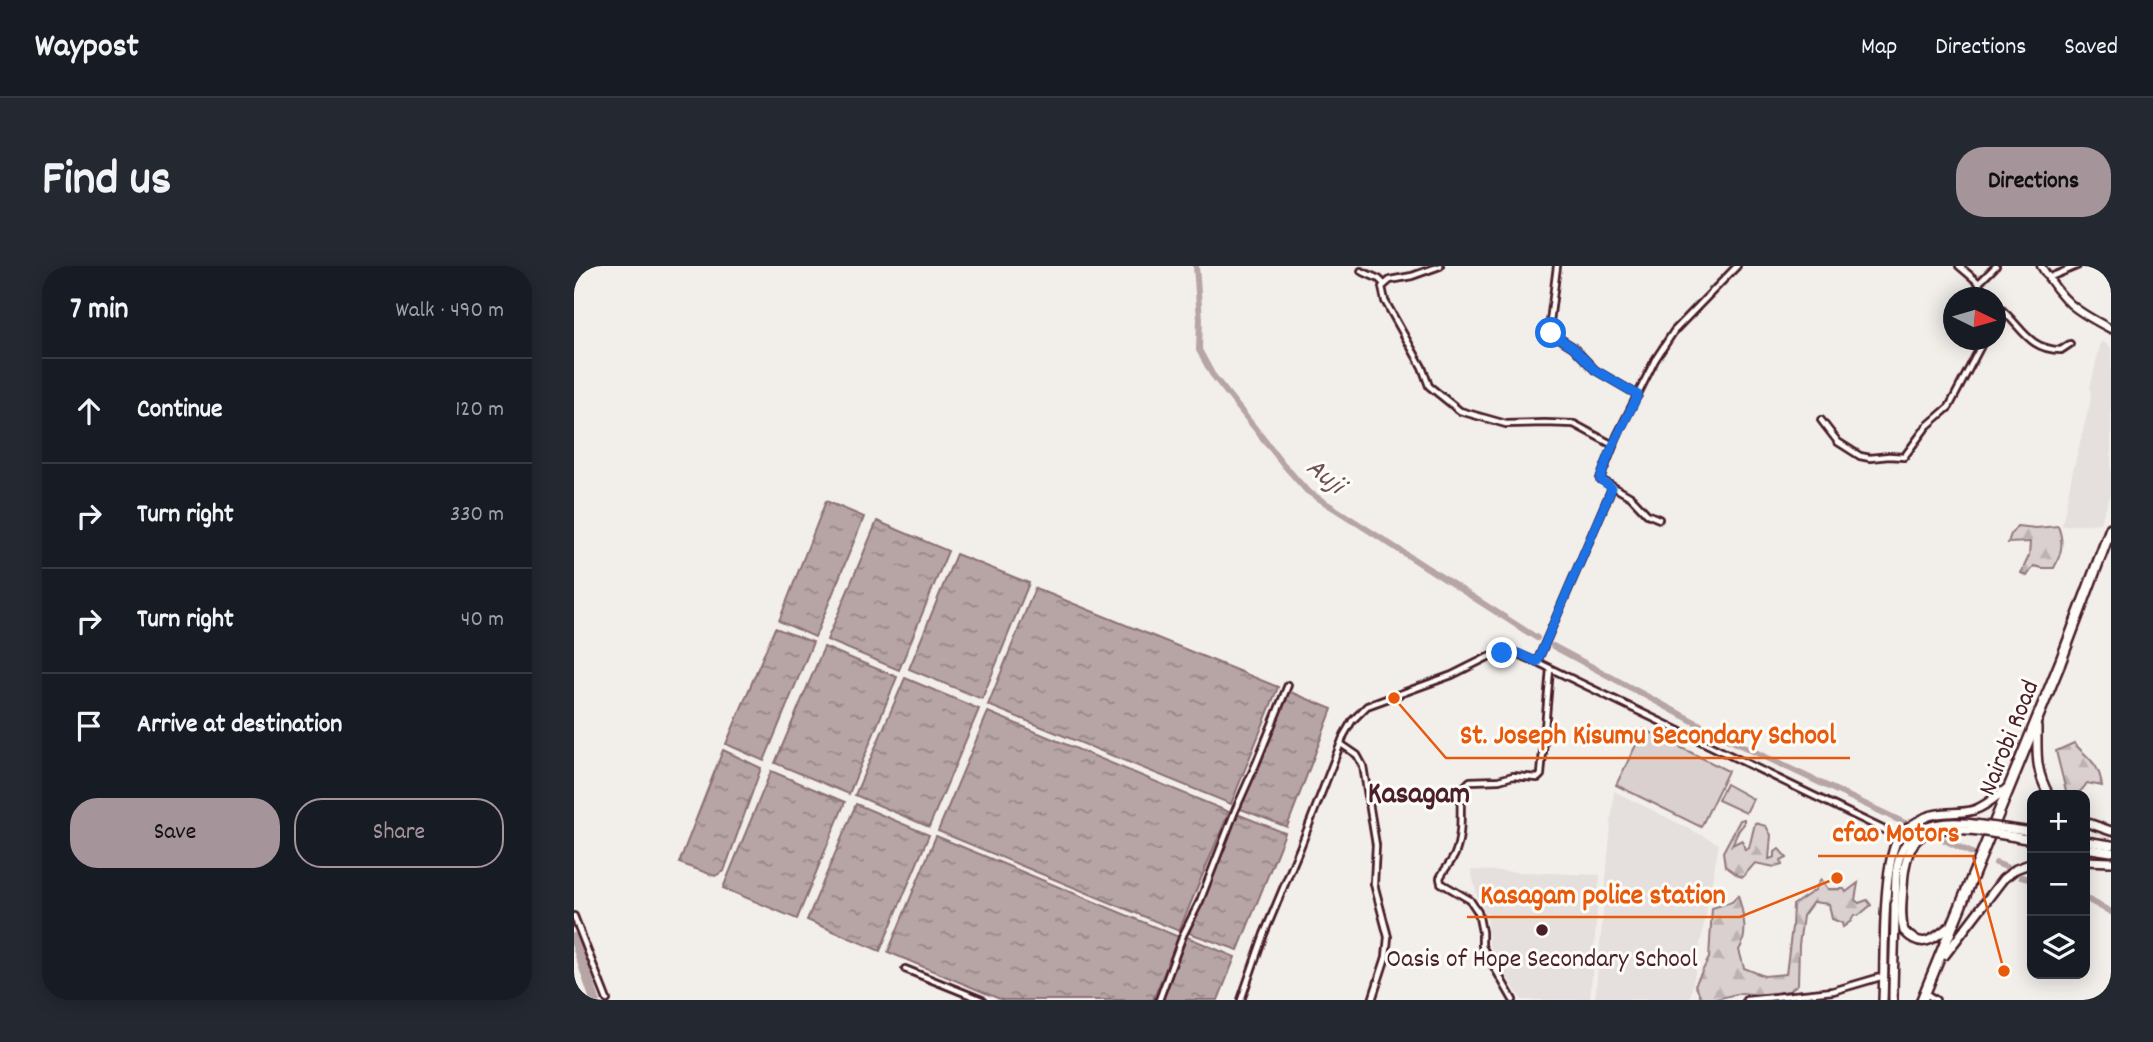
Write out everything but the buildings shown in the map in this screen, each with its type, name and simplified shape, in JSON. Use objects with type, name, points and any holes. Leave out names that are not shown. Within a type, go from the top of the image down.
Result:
[{"type":"highway","name":"Nairobi Road","points":[[1928,999],[1955,923],[2111,528]]},
{"type":"highway","name":"Nairobi Road","points":[[1928,999],[2111,534]]},
{"type":"main road","points":[[2041,266],[2071,306],[2111,328]]},
{"type":"main road","points":[[2037,727],[2036,760],[2047,790]]},
{"type":"main road","points":[[1883,1000],[1891,852],[1899,837],[1912,825],[1933,815],[1983,807],[2010,786]]},
{"type":"main road","points":[[1893,1000],[1896,877],[1901,853],[1906,844],[1924,827],[1938,823],[1964,822],[1980,828]]},
{"type":"main road","points":[[2090,824],[2111,831]]},
{"type":"main road","points":[[1955,923],[1935,938],[1922,942],[1915,941],[1904,931],[1904,867],[1915,841],[1924,834],[1939,829],[1980,828],[2027,838]]},
{"type":"main road","points":[[2010,833],[2027,832]]},
{"type":"main road","points":[[2090,842],[2111,845]]},
{"type":"main road","points":[[2090,849],[2111,852]]},
{"type":"main road","points":[[2090,861],[2111,862]]},
{"type":"main road","points":[[1945,955],[2003,879],[2027,865]]},
{"type":"street","points":[[1440,266],[1390,280],[1384,284],[1383,292],[1422,367],[1426,382],[1434,391],[1460,411],[1506,424],[1574,424],[1613,445]]},
{"type":"street","points":[[1557,266],[1549,330],[1573,347],[1595,370],[1638,395]]},
{"type":"street","points":[[1659,519],[1647,514],[1631,497],[1600,479],[1647,374],[1674,331],[1737,266]]},
{"type":"street","points":[[1959,266],[1979,283],[1980,287]]},
{"type":"street","points":[[1979,283],[1996,266]]},
{"type":"street","points":[[2048,278],[2077,266]]},
{"type":"street","points":[[1361,271],[1384,284]]},
{"type":"street","points":[[2006,313],[2020,332],[2040,347],[2061,350],[2070,344]]},
{"type":"street","points":[[1821,420],[1838,442],[1860,456],[1904,457],[1927,426],[1948,407],[1979,350]]},
{"type":"street","points":[[1537,662],[1612,488]]},
{"type":"street","points":[[1241,1000],[1264,934],[1340,744],[1352,721],[1367,706],[1452,675],[1502,653],[1518,653],[1899,837]]},
{"type":"street","points":[[1513,1000],[1482,946],[1478,912],[1470,900],[1441,883],[1440,878],[1455,856],[1459,840],[1461,790],[1470,781],[1499,780],[1513,776],[1538,778],[1542,775],[1550,669]]},
{"type":"street","points":[[1159,1000],[1183,935],[1200,901],[1288,685]]},
{"type":"street","points":[[1340,744],[1357,755],[1363,766],[1375,835],[1374,884],[1388,937],[1386,957],[1372,1000]]},
{"type":"street","points":[[574,916],[607,1000]]},
{"type":"street","points":[[905,969],[982,1000]]},
{"type":"street","points":[[1746,1000],[1833,991],[1885,976]]},
{"type":"shaded area","points":[[2101,341],[2111,347],[2111,494],[2100,523],[2062,526],[2091,399],[2090,388]]},
{"type":"shaded area","points":[[1614,791],[1719,844],[1690,999],[1595,1000]]},
{"type":"shaded area","name":"Oasis of Hope Secondary School","points":[[1471,870],[1600,875],[1590,1000],[1522,1000],[1489,944],[1487,916],[1477,896]]},
{"type":"green space","points":[[2017,526],[2058,526],[2061,547],[2054,568],[2034,566],[2027,576],[2021,573],[2029,556],[2030,542],[2008,543]]},
{"type":"green space","points":[[1644,729],[1728,771],[1701,827],[1616,785]]},
{"type":"green space","points":[[2074,743],[2096,766],[2102,786],[2087,783],[2082,790],[2066,790],[2056,751]]},
{"type":"green space","points":[[1726,784],[1753,799],[1746,813],[1718,800]]},
{"type":"green space","points":[[1744,819],[1732,845],[1742,840],[1745,850],[1749,848],[1755,823],[1766,826],[1771,835],[1769,859],[1775,857],[1775,852],[1779,849],[1787,858],[1781,861],[1782,865],[1775,867],[1755,863],[1743,877],[1725,866],[1723,852],[1740,820]]},
{"type":"green space","points":[[1821,879],[1828,889],[1844,889],[1846,892],[1858,883],[1855,900],[1859,903],[1867,900],[1871,905],[1858,916],[1854,915],[1843,927],[1842,923],[1832,919],[1829,904],[1813,902],[1803,916],[1798,984],[1789,991],[1764,995],[1741,993],[1712,1000],[1701,997],[1695,985],[1709,958],[1712,908],[1732,902],[1738,895],[1744,923],[1744,937],[1739,950],[1744,968],[1764,976],[1786,974],[1793,905],[1815,890]]},
{"type":"water","points":[[826,501],[864,517],[815,637],[779,621]]},
{"type":"water","points":[[877,521],[948,551],[899,670],[827,640]]},
{"type":"water","points":[[956,554],[1029,583],[982,699],[909,669]]},
{"type":"water","points":[[1035,588],[1278,687],[1231,804],[988,705]]},
{"type":"water","points":[[775,628],[813,642],[764,761],[726,744]]},
{"type":"water","points":[[824,647],[897,677],[849,794],[775,763]]},
{"type":"water","points":[[905,678],[979,709],[929,827],[855,795]]},
{"type":"water","points":[[1288,691],[1332,709],[1287,827],[1238,808]]},
{"type":"water","points":[[988,712],[1229,812],[1179,931],[938,831]]},
{"type":"water","points":[[723,750],[761,768],[724,871],[715,876],[679,863]]},
{"type":"water","points":[[771,771],[845,802],[797,919],[723,888]]},
{"type":"water","points":[[856,804],[929,835],[880,951],[807,920]]},
{"type":"water","points":[[1237,814],[1285,833],[1238,950],[1189,933]]},
{"type":"water","points":[[936,836],[1179,937],[1153,1000],[1002,1000],[888,952]]},
{"type":"water","points":[[1187,937],[1235,957],[1218,1000],[1162,1000]]},
{"type":"waterway","name":"Auji","points":[[1196,266],[1200,319],[1199,350],[1212,374],[1307,491],[1537,638]]},
{"type":"waterway","name":"Auji","points":[[1553,646],[1719,735],[1905,823]]},
{"type":"waterway","points":[[1942,839],[1972,853]]},
{"type":"waterway","points":[[1996,863],[2006,867]]},
{"type":"waterway","name":"Auji","points":[[2021,877],[2027,879]]},
{"type":"waterway","name":"Auji","points":[[2090,901],[2111,912]]},
{"type":"waterway","points":[[574,938],[595,1000]]},
{"type":"place","name":"St. Joseph Kisumu Secondary School","points":[[1394,698]]},
{"type":"place","name":"Kasagam police station","points":[[1837,878]]},
{"type":"place","name":"Oasis of Hope Secondary School","points":[[1542,930]]},
{"type":"place","name":"cfao Motors","points":[[2004,971]]},
{"type":"district","name":"Kasagam","points":[[1419,792]]},
{"type":"route","points":[[1502,653],[1518,653],[1537,662],[1612,488],[1600,479],[1613,445],[1638,395],[1602,375],[1573,347],[1551,333]]}]
